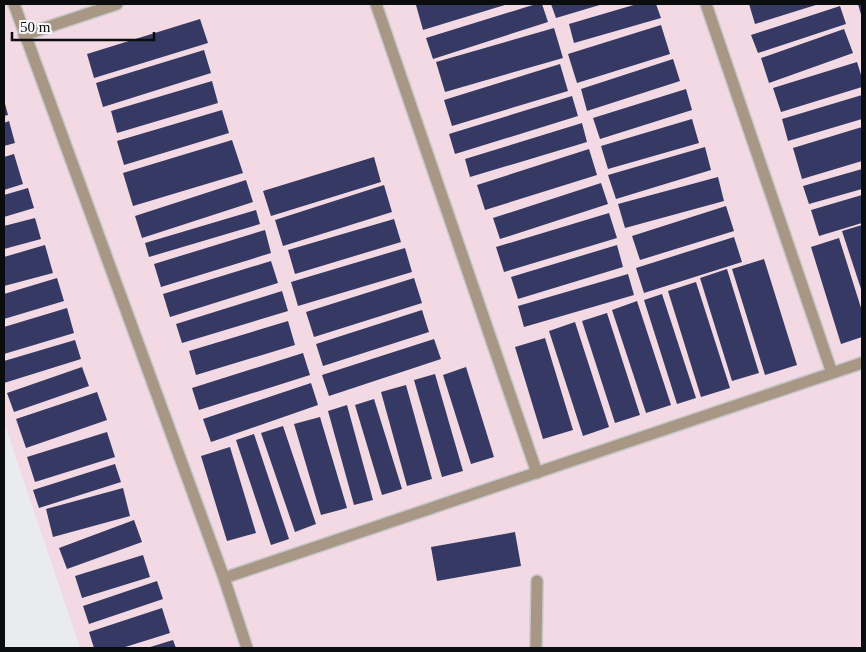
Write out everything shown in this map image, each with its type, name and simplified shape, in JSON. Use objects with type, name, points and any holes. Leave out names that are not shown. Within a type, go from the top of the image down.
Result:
[{"type":"lane","points":[[14,4],[224,578],[247,648]]},
{"type":"lane","points":[[24,35],[117,4]]},
{"type":"lane","points":[[376,4],[537,473]]},
{"type":"lane","points":[[706,4],[832,373]]},
{"type":"lane","points":[[224,578],[862,363]]},
{"type":"lane","points":[[536,648],[537,582]]},
{"type":"shaded area","points":[[4,4],[862,4],[862,648],[80,648],[4,422]]},
{"type":"building","points":[[508,4],[423,30],[416,5]]},
{"type":"building","points":[[536,4],[542,4],[548,22],[433,59],[426,38]]},
{"type":"building","points":[[551,4],[603,4],[556,18]]},
{"type":"building","points":[[637,4],[656,4],[661,18],[574,43],[569,24]]},
{"type":"building","points":[[749,4],[819,4],[755,24]]},
{"type":"building","points":[[858,4],[862,4],[862,18]]},
{"type":"building","points":[[840,6],[846,24],[758,53],[751,35]]},
{"type":"building","points":[[200,19],[208,43],[94,78],[87,54]]},
{"type":"building","points":[[661,25],[670,54],[577,83],[568,54]]},
{"type":"building","points":[[554,28],[563,58],[445,92],[436,62]]},
{"type":"building","points":[[844,29],[853,53],[769,83],[761,58]]},
{"type":"building","points":[[204,50],[211,73],[103,107],[96,83]]},
{"type":"building","points":[[673,59],[680,81],[587,111],[581,89]]},
{"type":"building","points":[[857,62],[862,78],[862,87],[781,112],[773,88]]},
{"type":"building","points":[[560,64],[568,91],[452,126],[444,100]]},
{"type":"building","points":[[212,81],[218,103],[117,133],[111,111]]},
{"type":"building","points":[[686,89],[692,110],[600,139],[593,118]]},
{"type":"building","points":[[862,95],[862,119],[788,141],[782,119]]},
{"type":"building","points":[[572,96],[578,116],[455,154],[449,134]]},
{"type":"building","points":[[4,100],[8,115],[4,116]]},
{"type":"building","points":[[222,110],[229,133],[124,165],[117,141]]},
{"type":"building","points":[[692,119],[699,143],[608,169],[601,146]]},
{"type":"building","points":[[9,121],[15,143],[4,146],[4,123]]},
{"type":"building","points":[[582,123],[587,142],[470,177],[465,159]]},
{"type":"building","points":[[862,127],[862,161],[802,179],[793,148]]},
{"type":"building","points":[[232,140],[243,173],[133,206],[123,173]]},
{"type":"building","points":[[705,147],[711,170],[616,199],[608,175]]},
{"type":"building","points":[[589,149],[597,175],[485,210],[477,185]]},
{"type":"building","points":[[14,154],[23,184],[4,190],[4,157]]},
{"type":"building","points":[[374,157],[381,182],[271,216],[263,191]]},
{"type":"building","points":[[862,169],[862,189],[809,204],[803,186]]},
{"type":"building","points":[[718,177],[724,201],[625,228],[618,204]]},
{"type":"building","points":[[246,180],[253,202],[142,238],[135,216]]},
{"type":"building","points":[[601,183],[608,204],[500,239],[493,218]]},
{"type":"building","points":[[384,185],[392,212],[283,246],[275,220]]},
{"type":"building","points":[[28,188],[34,208],[4,217],[4,195]]},
{"type":"building","points":[[862,195],[862,223],[819,236],[811,210]]},
{"type":"building","points":[[726,206],[734,231],[640,260],[632,236]]},
{"type":"building","points":[[256,210],[260,224],[149,257],[145,243]]},
{"type":"building","points":[[609,213],[617,238],[504,272],[496,247]]},
{"type":"building","points":[[35,218],[41,239],[4,249],[4,226]]},
{"type":"building","points":[[394,219],[401,242],[295,274],[288,250]]},
{"type":"building","points":[[862,225],[862,292],[842,231]]},
{"type":"building","points":[[265,230],[271,253],[161,287],[154,264]]},
{"type":"building","points":[[734,237],[742,262],[644,293],[636,268]]},
{"type":"building","points":[[839,238],[862,311],[862,337],[841,344],[811,247]]},
{"type":"building","points":[[45,245],[53,273],[4,286],[4,257]]},
{"type":"building","points":[[617,245],[623,267],[518,299],[511,277]]},
{"type":"building","points":[[405,248],[412,272],[298,306],[291,282]]},
{"type":"building","points":[[764,259],[797,365],[765,375],[732,269]]},
{"type":"building","points":[[271,261],[278,283],[170,317],[163,294]]},
{"type":"building","points":[[727,269],[759,373],[732,381],[700,278]]},
{"type":"building","points":[[628,274],[634,295],[524,327],[518,306]]},
{"type":"building","points":[[57,278],[64,301],[4,319],[4,294]]},
{"type":"building","points":[[414,278],[422,303],[314,337],[306,312]]},
{"type":"building","points":[[696,282],[730,388],[701,397],[668,291]]},
{"type":"building","points":[[282,291],[288,311],[182,343],[176,324]]},
{"type":"building","points":[[662,294],[696,398],[677,404],[644,300]]},
{"type":"building","points":[[637,301],[671,405],[646,413],[612,310]]},
{"type":"building","points":[[67,308],[74,333],[4,354],[4,327]]},
{"type":"building","points":[[422,310],[429,332],[323,366],[316,344]]},
{"type":"building","points":[[607,313],[640,415],[615,423],[582,321]]},
{"type":"building","points":[[288,321],[295,345],[196,375],[189,351]]},
{"type":"building","points":[[575,322],[609,427],[583,436],[549,331]]},
{"type":"building","points":[[545,338],[573,430],[543,439],[515,347]]},
{"type":"building","points":[[434,339],[441,359],[329,396],[322,375]]},
{"type":"building","points":[[75,340],[81,359],[4,383],[4,361]]},
{"type":"building","points":[[303,353],[310,375],[199,410],[192,388]]},
{"type":"building","points":[[82,367],[89,386],[14,412],[7,393]]},
{"type":"building","points":[[466,367],[494,457],[471,464],[443,375]]},
{"type":"building","points":[[435,374],[463,471],[442,477],[414,380]]},
{"type":"building","points":[[311,383],[318,405],[211,442],[203,419]]},
{"type":"building","points":[[406,385],[432,479],[407,486],[381,392]]},
{"type":"building","points":[[97,392],[107,420],[26,448],[16,419]]},
{"type":"building","points":[[374,399],[402,489],[382,495],[355,405]]},
{"type":"building","points":[[347,405],[373,500],[354,505],[328,411]]},
{"type":"building","points":[[320,417],[347,508],[321,515],[294,424]]},
{"type":"building","points":[[283,426],[316,524],[295,532],[261,433]]},
{"type":"building","points":[[107,432],[115,457],[35,482],[27,457]]},
{"type":"building","points":[[254,434],[289,539],[271,545],[236,440]]},
{"type":"building","points":[[230,447],[256,533],[227,541],[201,456]]},
{"type":"building","points":[[115,464],[121,482],[39,508],[33,490]]},
{"type":"building","points":[[123,488],[130,516],[53,537],[46,509]]},
{"type":"building","points":[[134,520],[142,542],[67,569],[59,548]]},
{"type":"building","points":[[515,532],[521,566],[437,581],[431,547]]},
{"type":"building","points":[[143,555],[150,577],[82,598],[75,576]]},
{"type":"building","points":[[157,581],[163,599],[89,624],[83,606]]},
{"type":"building","points":[[162,608],[170,633],[122,648],[94,648],[89,632]]},
{"type":"building","points":[[173,640],[176,648],[147,648]]}]
